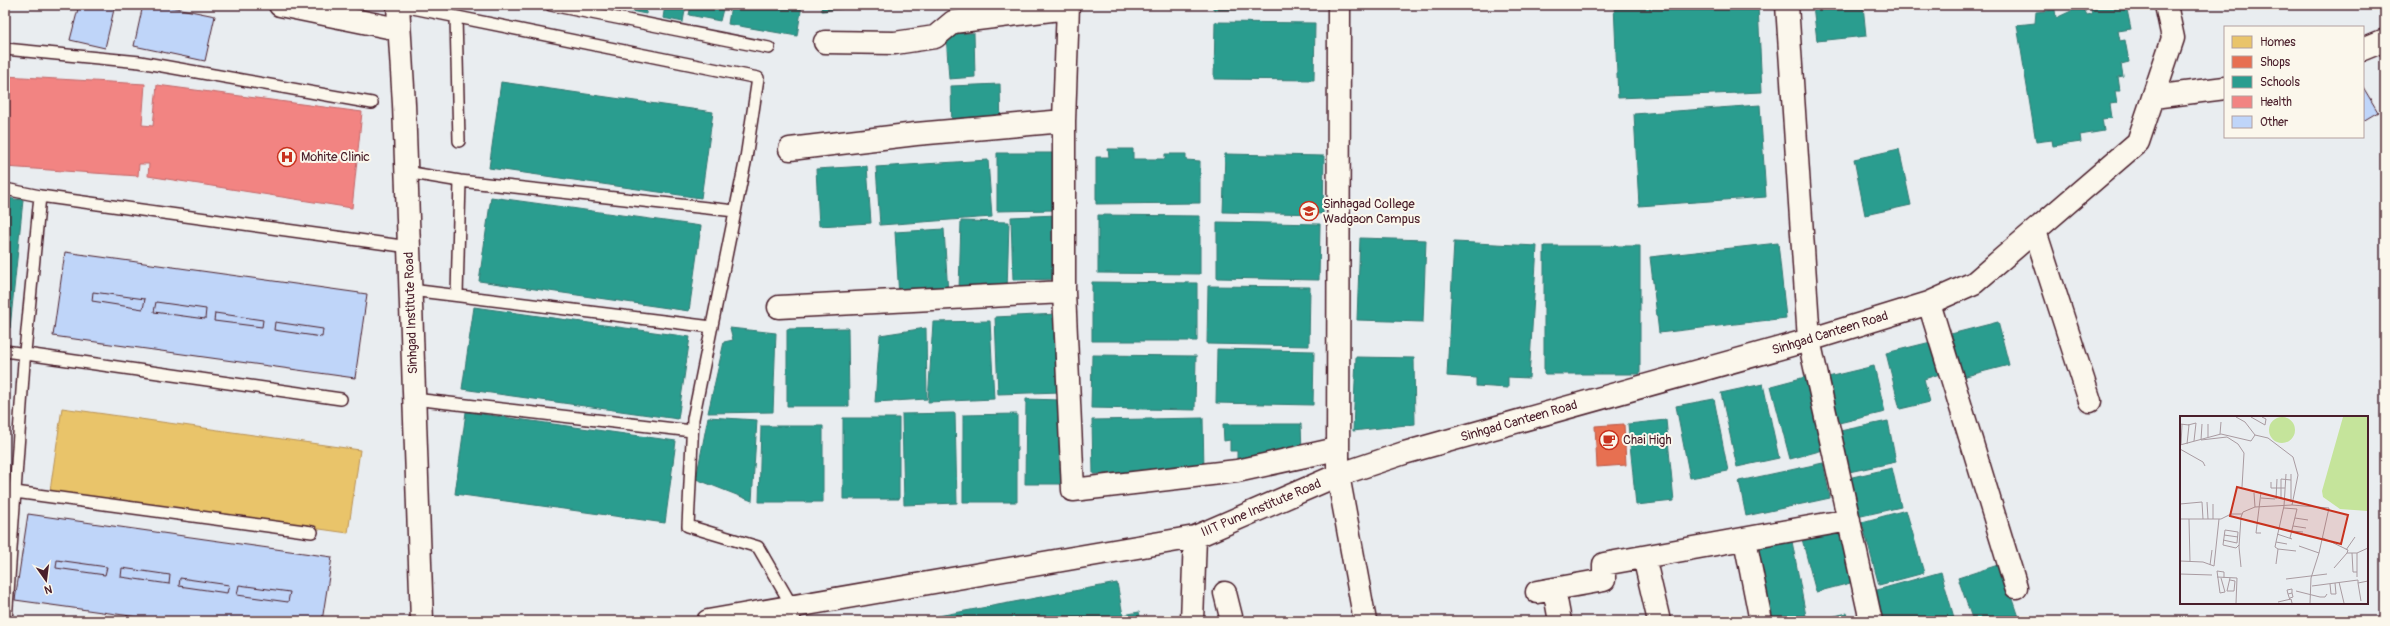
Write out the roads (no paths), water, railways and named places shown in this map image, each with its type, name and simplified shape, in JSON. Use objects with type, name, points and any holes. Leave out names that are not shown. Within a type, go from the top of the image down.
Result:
[{"type":"street","points":[[280,5],[398,29]]},
{"type":"street","name":"Sinhgad Institute Road","points":[[398,5],[398,29],[404,104],[422,621]]},
{"type":"street","points":[[1339,5],[1338,475],[1366,621]]},
{"type":"street","points":[[1787,5],[1810,340],[1871,621]]},
{"type":"street","name":"Sinhgad Canteen Road","points":[[1338,475],[1404,453],[1810,340],[1930,303],[1974,283],[2138,142],[2173,38],[2166,5]]},
{"type":"street","points":[[825,42],[895,43],[935,37],[953,22],[1068,7],[1064,121],[1064,292],[1073,490],[1237,471],[1337,449]]},
{"type":"street","points":[[2364,50],[2385,40]]},
{"type":"street","points":[[2153,97],[2224,88]]},
{"type":"street","points":[[790,149],[916,134],[1064,121]]},
{"type":"street","points":[[2036,230],[2090,401]]},
{"type":"street","points":[[779,307],[1064,292]]},
{"type":"street","points":[[1930,303],[2016,586]]},
{"type":"street","name":"IIIT Pune Institute Road","points":[[1192,621],[1195,537],[1338,475]]},
{"type":"street","points":[[1560,621],[1545,591],[1604,580],[1604,564],[1745,540],[1849,520]]},
{"type":"street","points":[[708,621],[793,614],[1195,537]]},
{"type":"street","points":[[1745,540],[1761,621]]},
{"type":"street","points":[[1644,557],[1658,621]]},
{"type":"street","points":[[1225,593],[1232,621]]},
{"type":"lane","points":[[398,5],[758,78],[735,211],[693,419],[688,526],[758,547],[793,614]]},
{"type":"lane","points":[[551,5],[769,48]]},
{"type":"lane","points":[[456,16],[459,141]]},
{"type":"lane","points":[[5,49],[140,62],[372,103]]},
{"type":"lane","points":[[406,172],[460,181],[735,211]]},
{"type":"lane","points":[[457,295],[460,181]]},
{"type":"lane","points":[[5,189],[40,196],[409,247]]},
{"type":"lane","points":[[6,617],[25,354],[40,196]]},
{"type":"lane","points":[[410,290],[712,327]]},
{"type":"lane","points":[[5,351],[341,400]]},
{"type":"lane","points":[[414,399],[692,431]]},
{"type":"lane","points":[[15,492],[312,532]]},
{"type":"place","name":"Mohite Clinic","points":[[287,157]]},
{"type":"place","name":"Sinhagad College Wadgaon Campus","points":[[1309,211]]},
{"type":"place","name":"Chai High","points":[[1609,440]]}]
